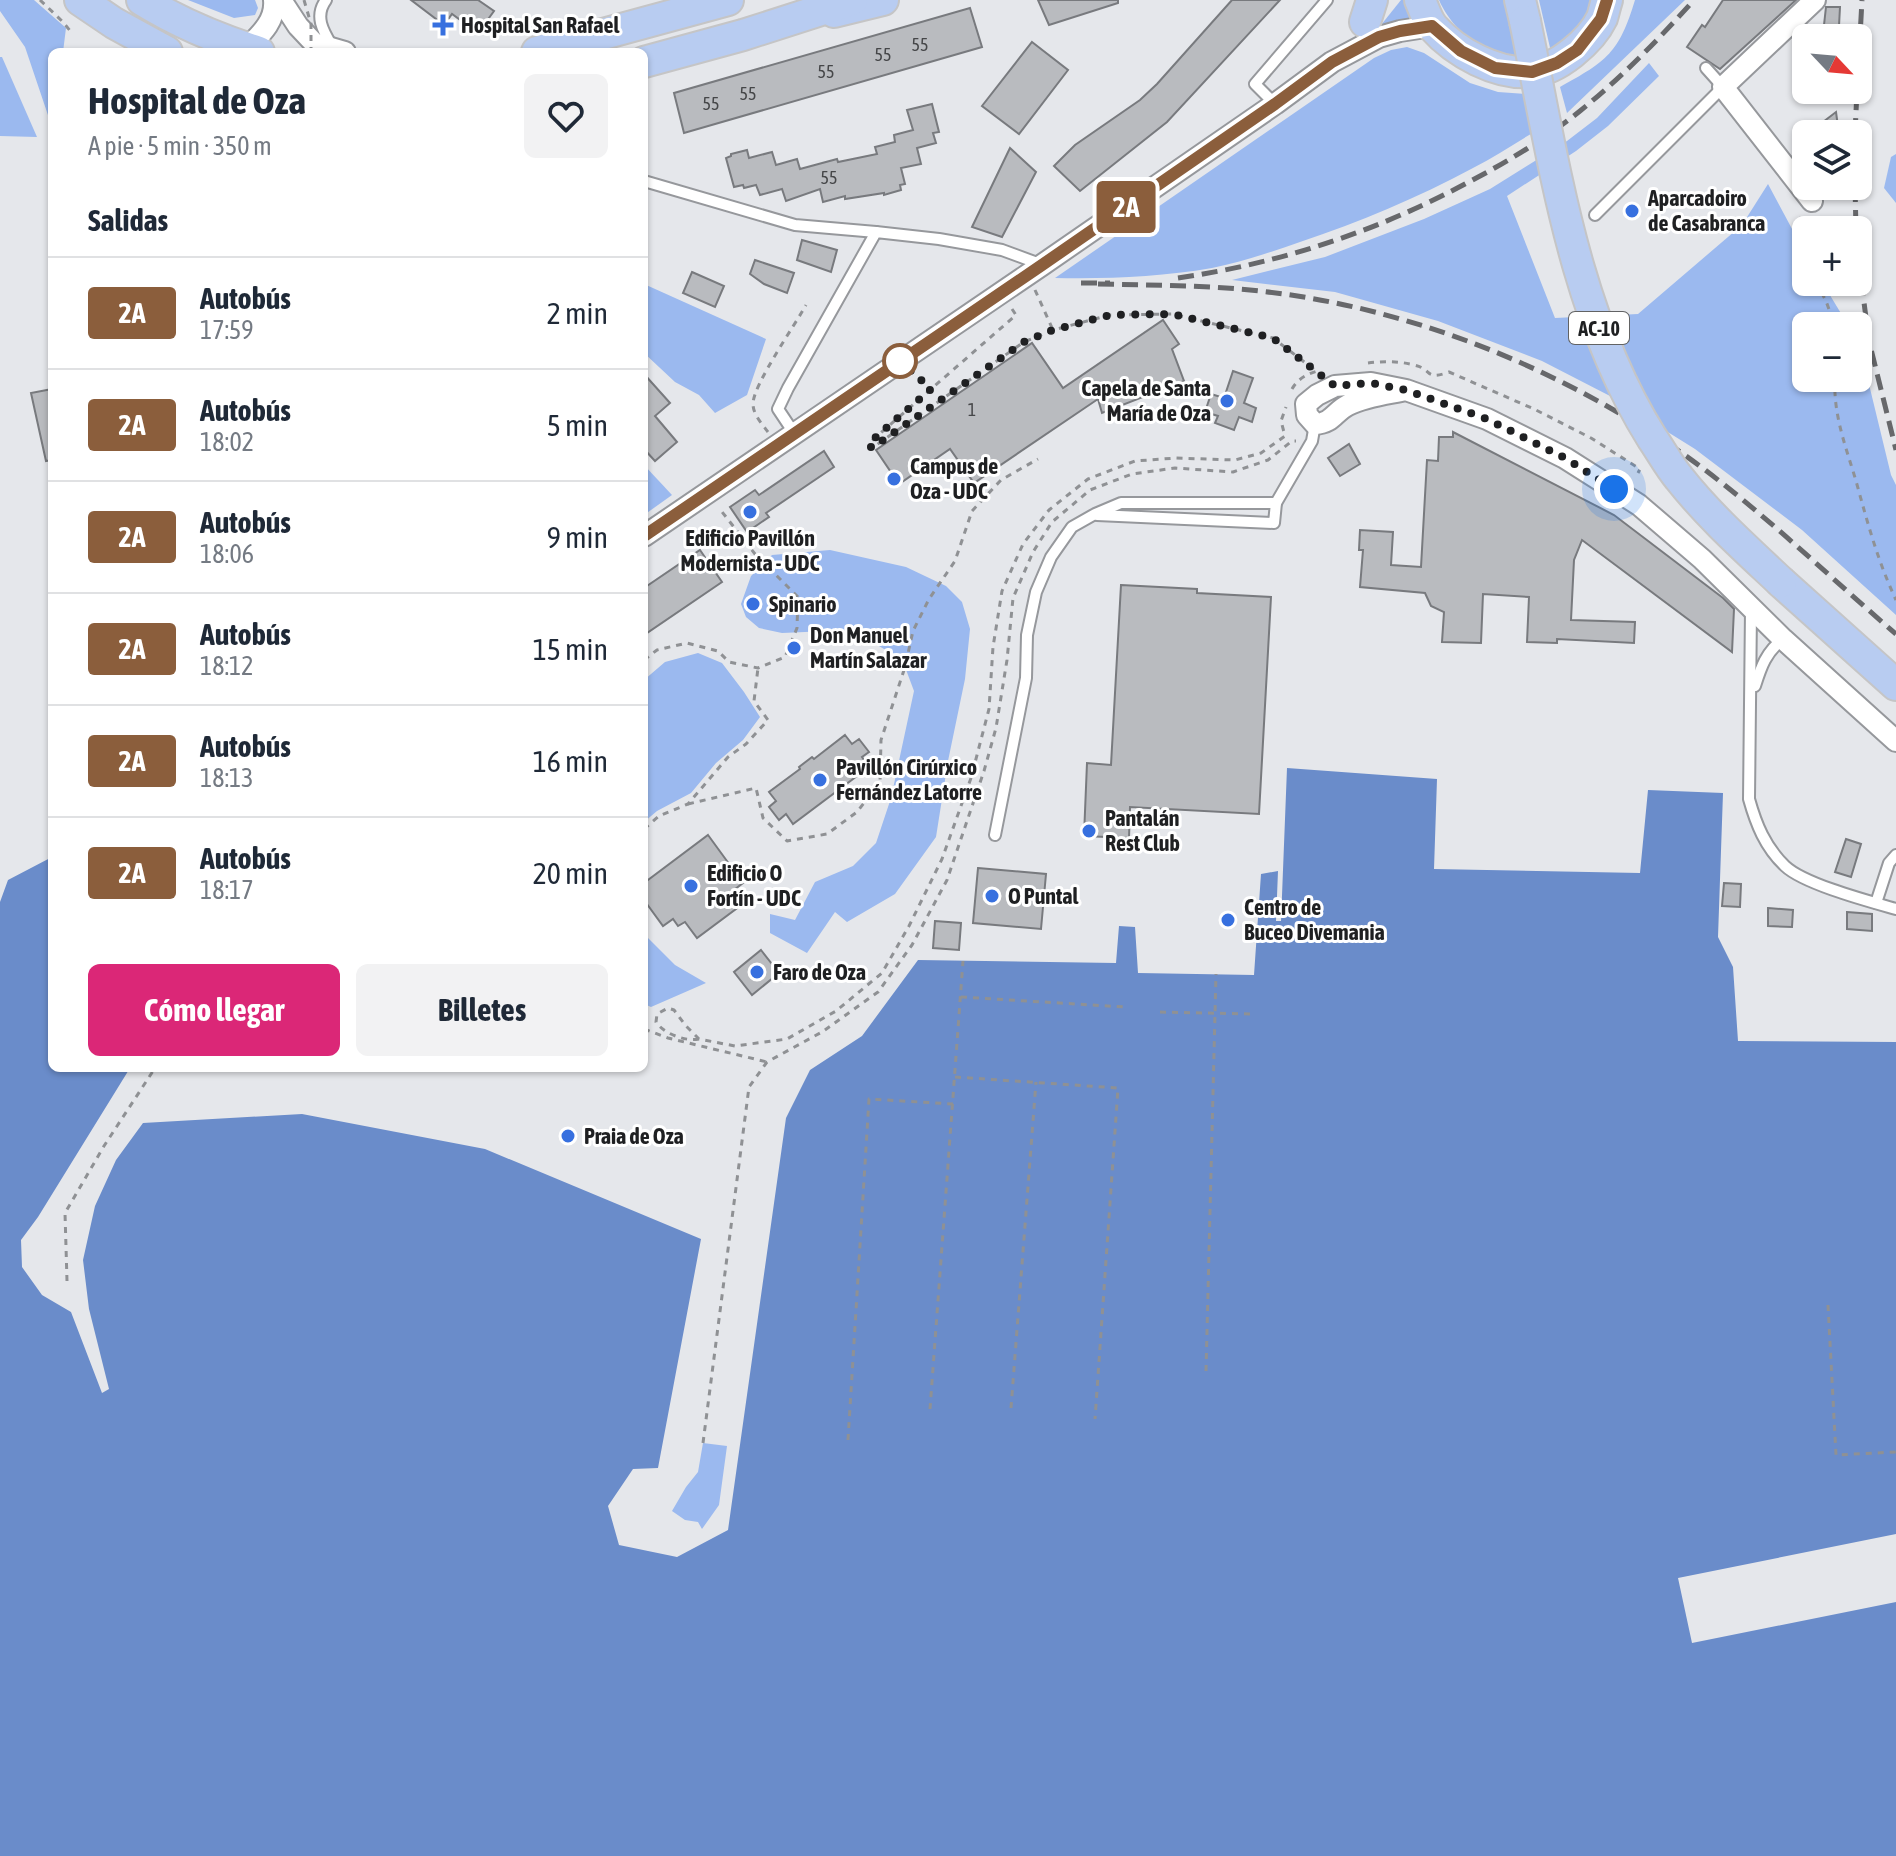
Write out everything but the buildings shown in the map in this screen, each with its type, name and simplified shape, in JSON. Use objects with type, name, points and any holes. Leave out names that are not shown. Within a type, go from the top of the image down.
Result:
[{"type":"main road","points":[[80,0],[160,48]]},
{"type":"main road","points":[[142,0],[170,17],[248,48]]},
{"type":"main road","points":[[743,35],[852,0]]},
{"type":"main road","points":[[648,61],[883,0]]},
{"type":"main road","points":[[1426,13],[1461,51],[1495,68],[1532,72],[1557,63],[1577,50],[1601,19],[1607,0]]},
{"type":"main road","points":[[550,48],[703,2]]},
{"type":"main road","name":"AC-10","points":[[1523,10],[1583,280],[1607,350],[1638,415],[1677,477],[1727,531],[1896,685]]},
{"type":"street","points":[[254,48],[275,8],[274,0]]},
{"type":"street","points":[[281,0],[314,43],[332,48]]},
{"type":"street","points":[[1812,201],[1723,87],[1815,0]]},
{"type":"street","points":[[1332,62],[1372,7]]},
{"type":"street","points":[[648,533],[1042,265],[1332,62],[1379,37],[1400,31],[1426,13]]},
{"type":"street","points":[[1406,390],[1372,396],[1346,406],[1313,432],[1307,415],[1306,404],[1332,377],[1371,383],[1406,390],[1487,419],[1565,458],[1639,505],[1702,559],[1783,639],[1896,741]]},
{"type":"lane","points":[[326,0],[320,8],[320,25],[337,48]]},
{"type":"lane","points":[[1275,104],[1255,84],[1327,0]]},
{"type":"lane","points":[[1595,215],[1723,87],[1706,68]]},
{"type":"lane","points":[[648,182],[795,225],[939,239],[1002,250],[1042,265]]},
{"type":"lane","points":[[794,433],[778,409],[876,232]]},
{"type":"lane","points":[[1095,514],[1274,523],[1276,503],[1313,432]]},
{"type":"lane","points":[[995,835],[1026,678],[1027,635],[1036,592],[1051,557],[1072,527],[1121,503],[1276,503]]},
{"type":"lane","points":[[1751,607],[1749,799],[1757,827],[1786,867],[1807,880],[1896,909]]},
{"type":"lane","points":[[1751,700],[1762,662],[1783,639]]},
{"type":"lane","points":[[1876,903],[1889,863],[1896,855]]},
{"type":"path","points":[[40,0],[72,33]]},
{"type":"path","points":[[304,0],[311,24],[311,48]]},
{"type":"path","points":[[1801,216],[1812,201]]},
{"type":"path","points":[[1033,286],[1053,330]]},
{"type":"path","points":[[1008,303],[1016,315],[868,444],[872,448],[1024,342],[1053,330],[1110,315],[1172,314],[1273,338],[1316,371],[1332,377]]},
{"type":"path","points":[[777,445],[758,419],[753,404],[760,383],[806,305]]},
{"type":"path","points":[[1365,363],[1391,361],[1419,365],[1428,375],[1438,376],[1449,372],[1591,438],[1640,469],[1638,473]]},
{"type":"path","points":[[699,1039],[674,1010],[668,1008],[657,1014],[656,1022],[660,1029],[691,1042],[699,1039],[735,1046],[787,1039],[836,1011],[882,973],[942,859],[971,778],[989,709],[993,647],[1002,591],[1023,544],[1049,510],[1088,479],[1135,461],[1176,458],[1235,460],[1261,453],[1285,436],[1281,421],[1293,386],[1308,373],[1316,371],[1332,377]]},
{"type":"path","points":[[1834,392],[1841,432],[1870,535],[1896,600]]},
{"type":"path","points":[[703,1443],[749,1087],[767,1062],[822,1032],[878,992],[912,945],[947,880],[996,728],[1013,598],[1033,552],[1052,522],[1090,490],[1132,474],[1175,468],[1233,472],[1268,460],[1292,441],[1313,432]]},
{"type":"path","points":[[648,826],[659,816],[688,804],[756,788],[763,818],[787,841],[827,834],[857,812],[880,782],[881,740],[905,667],[913,631],[929,599],[955,561],[972,511],[1001,480],[1038,459]]},
{"type":"path","points":[[648,657],[657,650],[687,643],[718,651],[729,662],[758,668],[785,657],[797,628],[798,597],[755,554],[717,505]]},
{"type":"path","points":[[688,804],[728,757],[746,744],[768,720],[754,701],[758,668]]},
{"type":"path","points":[[930,1409],[963,961]]},
{"type":"path","points":[[1206,1371],[1216,974]]},
{"type":"path","points":[[961,997],[1125,1007]]},
{"type":"path","points":[[1160,1012],[1254,1014]]},
{"type":"path","points":[[648,1030],[767,1062]]},
{"type":"path","points":[[67,1281],[65,1213],[152,1072]]},
{"type":"path","points":[[955,1077],[1118,1088],[1095,1419]]},
{"type":"path","points":[[1011,1408],[1036,1082]]},
{"type":"path","points":[[848,1440],[869,1099],[953,1104]]},
{"type":"path","points":[[1828,1305],[1836,1455],[1896,1452]]},
{"type":"shaded area","points":[[0,0],[34,0],[66,28],[64,48],[48,48],[48,115],[25,47],[0,11]]},
{"type":"shaded area","points":[[188,0],[255,0],[258,8],[255,15],[234,18]]},
{"type":"shaded area","points":[[1404,0],[1415,21],[1384,29],[1381,25]]},
{"type":"shaded area","points":[[1439,0],[1510,0],[1522,58],[1497,54],[1481,47],[1453,23]]},
{"type":"shaded area","points":[[1539,0],[1595,0],[1588,20],[1551,52]]},
{"type":"shaded area","points":[[1635,0],[1685,0],[1567,113],[1560,87],[1609,54],[1623,32]]},
{"type":"shaded area","points":[[1407,47],[1424,53],[1470,83],[1498,92],[1527,94],[1536,131],[1481,164],[1409,199],[1344,226],[1256,256],[1212,268],[1173,274],[1055,278],[1374,58]]},
{"type":"shaded area","points":[[2,57],[37,137],[0,136]]},
{"type":"shaded area","points":[[1649,63],[1659,76],[1608,126],[1507,196],[1555,318],[1638,314],[1742,225],[1768,184],[1792,229],[1792,296],[1830,296],[1840,312],[1792,312],[1792,392],[1871,392],[1896,485],[1896,615],[1802,530],[1695,449],[1610,396],[1542,361],[1438,321],[1335,292],[1232,280],[1325,257],[1424,219],[1490,189],[1567,141],[1597,118]]},
{"type":"shaded area","points":[[1896,154],[1896,203],[1884,188],[1891,157]]},
{"type":"shaded area","points":[[648,286],[766,339],[747,395],[715,413],[699,395],[675,382],[648,357]]},
{"type":"shaded area","points":[[648,469],[672,495],[648,512]]},
{"type":"shaded area","points":[[830,550],[906,567],[946,586],[962,602],[970,629],[965,679],[936,837],[895,894],[847,922],[835,912],[807,953],[770,933],[770,914],[795,920],[815,882],[853,866],[876,843],[891,798],[914,691],[905,667],[896,656],[872,642],[828,631],[782,633],[759,628],[746,617],[741,604],[751,576],[772,555]]},
{"type":"shaded area","points":[[698,653],[722,663],[760,717],[743,740],[716,763],[691,793],[648,819],[648,677],[665,662]]},
{"type":"shaded area","points":[[1287,768],[1437,779],[1434,869],[1640,873],[1648,790],[1723,793],[1718,937],[1733,967],[1738,1041],[1896,1042],[1896,1534],[1678,1578],[1692,1643],[1896,1602],[1896,1856],[0,1856],[0,902],[8,880],[48,859],[48,1072],[128,1072],[21,1240],[22,1267],[42,1295],[71,1312],[102,1393],[109,1389],[89,1309],[83,1260],[95,1206],[116,1160],[143,1123],[302,1114],[485,1149],[701,1239],[658,1468],[633,1469],[608,1506],[619,1545],[677,1557],[728,1530],[786,1118],[810,1070],[862,1036],[918,960],[1116,963],[1119,926],[1135,927],[1138,973],[1254,975],[1261,874],[1278,871],[1276,921],[1281,921]]},
{"type":"shaded area","points":[[648,938],[675,965],[706,983],[648,1006]]},
{"type":"shaded area","points":[[703,1443],[727,1446],[719,1505],[702,1529],[698,1522],[685,1520],[672,1511],[698,1472]]},
{"type":"railway","points":[[1178,278],[1254,264],[1327,243],[1398,216],[1482,175],[1539,141],[1580,111],[1640,57],[1694,0]]},
{"type":"railway","points":[[1861,24],[1862,0]]},
{"type":"railway","points":[[1856,104],[1856,120]]},
{"type":"railway","points":[[1855,200],[1856,216]]},
{"type":"railway","points":[[1081,283],[1110,283]]},
{"type":"railway","points":[[1098,284],[1226,288],[1340,304],[1451,335],[1505,356],[1609,407],[1689,458],[1750,506],[1896,634]]},
{"type":"railway","points":[[1863,296],[1869,341],[1896,450]]},
{"type":"bus line","name":"2A","points":[[648,533],[1042,265],[1332,62],[1379,37],[1432,26],[1461,51],[1495,68],[1532,72],[1557,63],[1577,50],[1601,19],[1607,0]]},
{"type":"place","name":"Hospital San Rafael","points":[[443,25]]},
{"type":"place","name":"Aparcadoiro de Casabranca","points":[[1632,211]]},
{"type":"place","name":"Capela de Santa María de Oza","points":[[1227,401]]},
{"type":"place","name":"Campus de Oza - UDC","points":[[894,479]]},
{"type":"place","name":"Edificio Pavillón Modernista - UDC","points":[[750,512]]},
{"type":"place","name":"Spinario","points":[[753,604]]},
{"type":"place","name":"Don Manuel Martín Salazar","points":[[794,648]]},
{"type":"place","name":"Pavillón Cirúrxico Fernández Latorre","points":[[820,780]]},
{"type":"place","name":"Pantalán Rest Club","points":[[1089,831]]},
{"type":"place","name":"Edificio O Fortín - UDC","points":[[691,886]]},
{"type":"place","name":"O Puntal","points":[[992,896]]},
{"type":"place","name":"Centro de Buceo Divemania","points":[[1228,920]]},
{"type":"place","name":"Faro de Oza","points":[[757,972]]},
{"type":"place","name":"Praia de Oza","points":[[568,1136]]},
{"type":"route","points":[[900,361],[931,389],[868,444],[872,448],[1024,342],[1053,330],[1110,315],[1172,314],[1273,338],[1335,386],[1371,383],[1406,390],[1487,419],[1565,458],[1614,489]]}]
